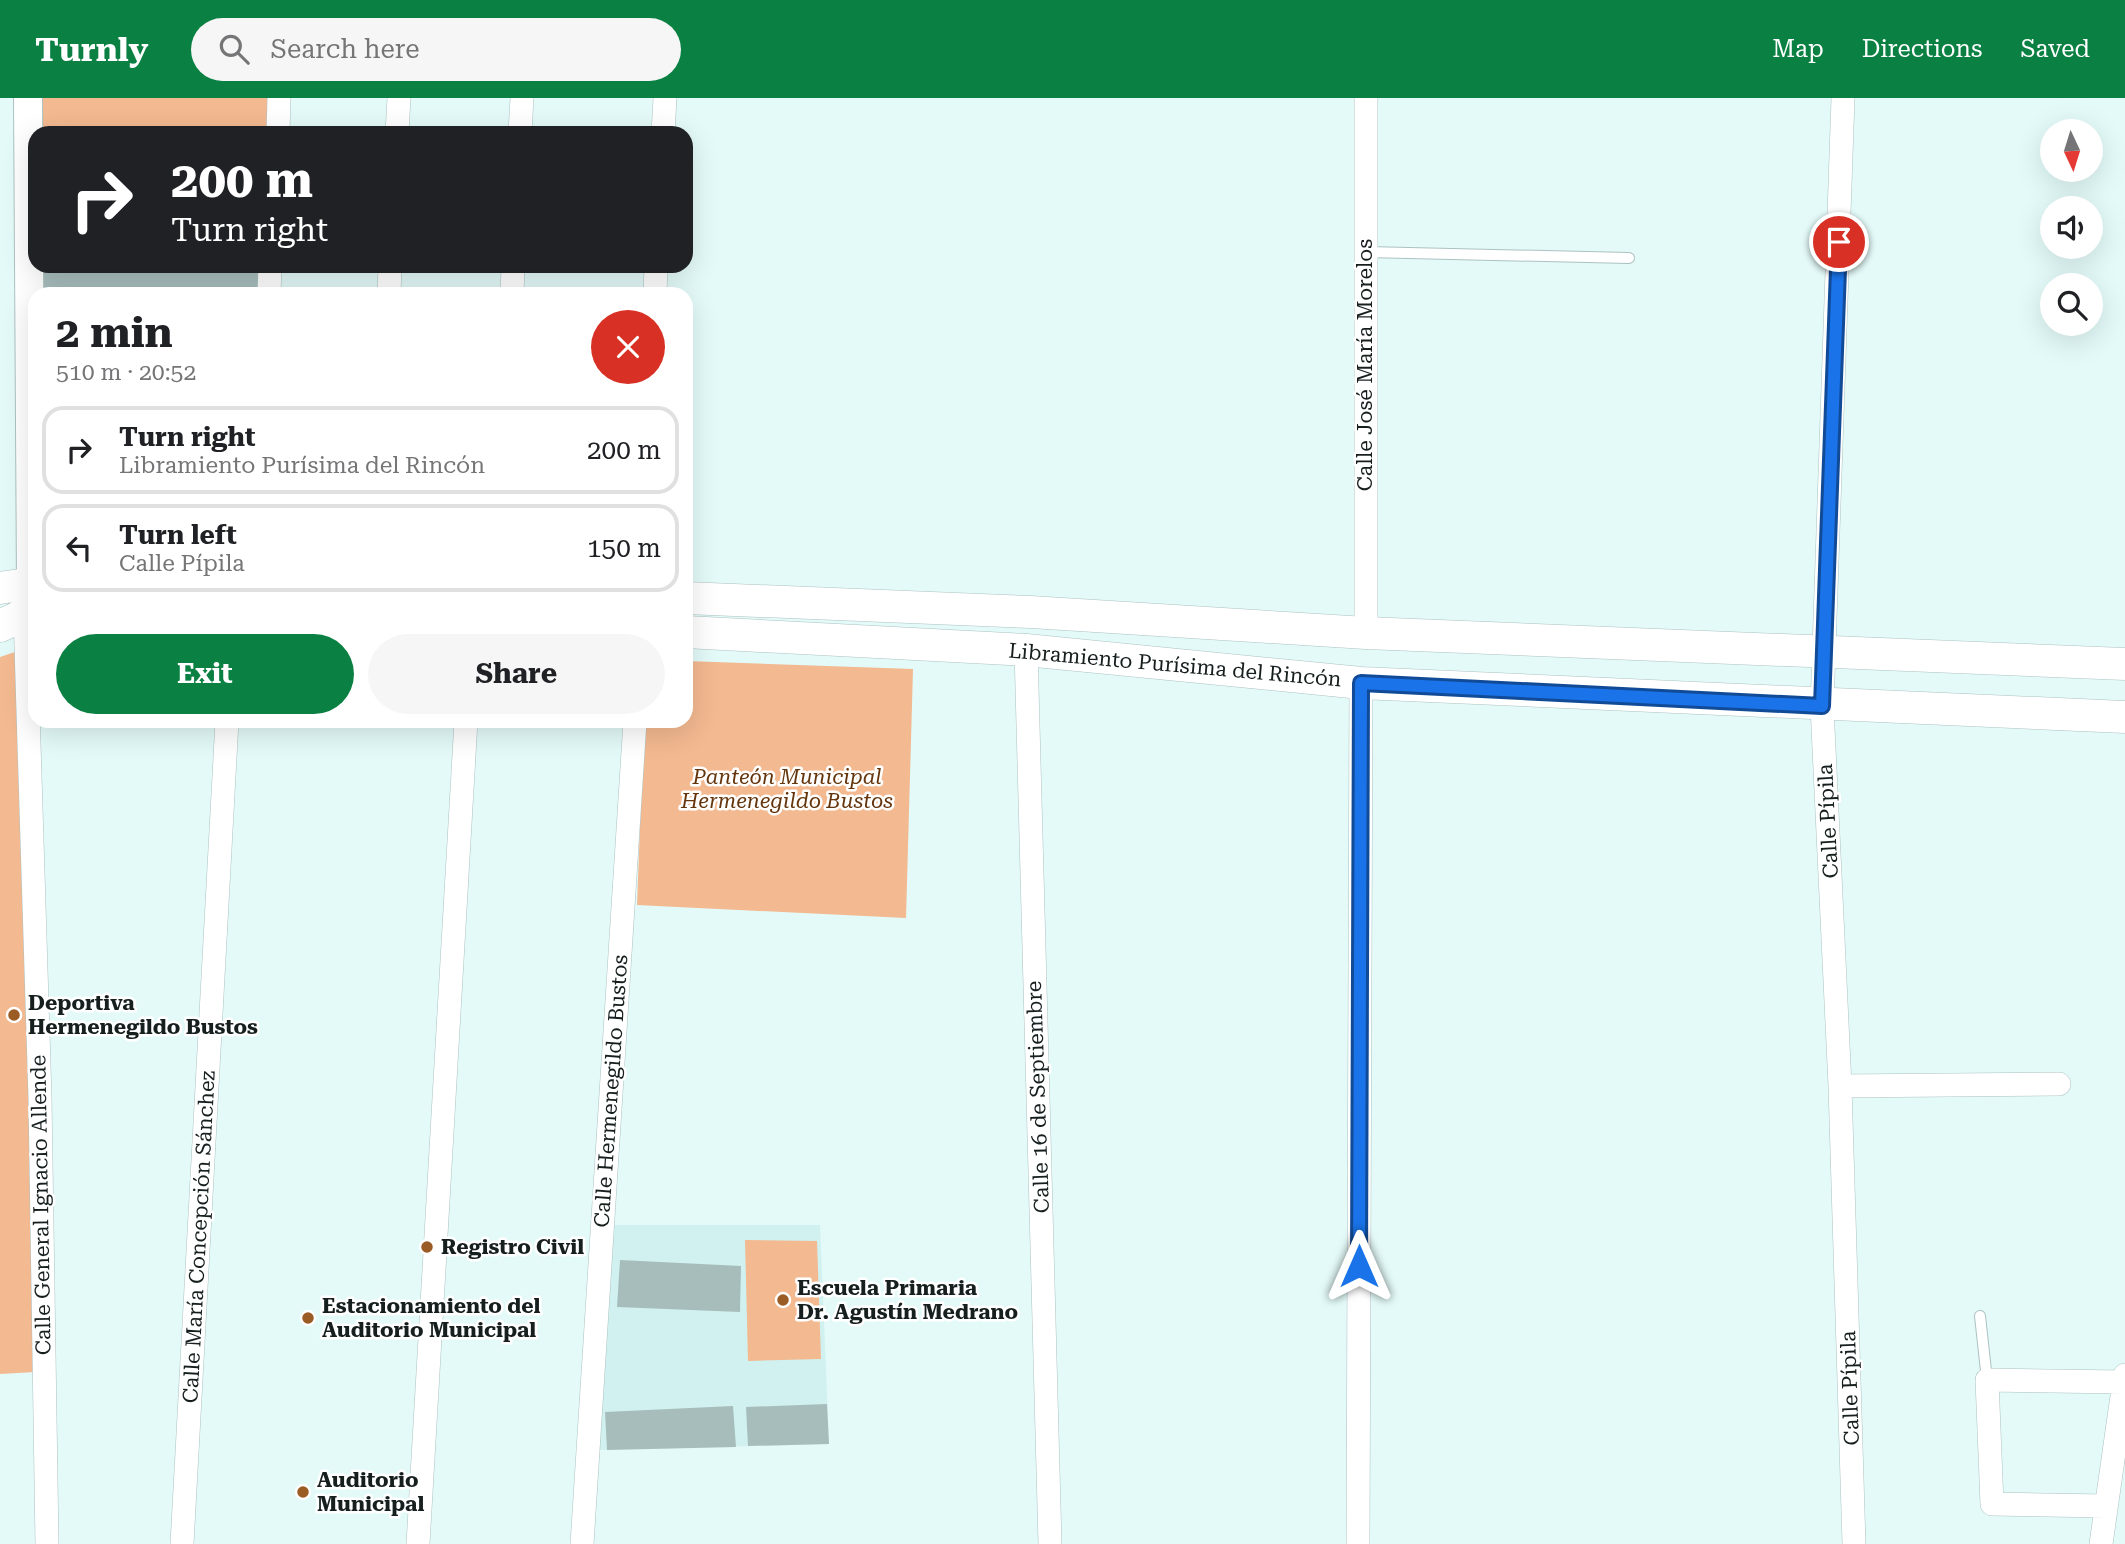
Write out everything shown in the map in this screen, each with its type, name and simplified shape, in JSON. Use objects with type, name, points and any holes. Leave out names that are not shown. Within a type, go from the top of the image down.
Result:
[{"type":"main road","points":[[0,588],[28,584]]},
{"type":"main road","name":"Libramiento Purísima del Rincón","points":[[693,598],[1031,612],[1366,633],[1824,654],[2125,664]]},
{"type":"main road","name":"Libramiento Purísima del Rincón","points":[[693,632],[1026,650],[1361,683],[1822,706],[2125,717]]},
{"type":"street","points":[[28,98],[28,126]]},
{"type":"street","points":[[278,126],[279,98]]},
{"type":"street","points":[[397,126],[399,98]]},
{"type":"street","points":[[520,126],[522,98]]},
{"type":"street","points":[[663,126],[665,98]]},
{"type":"street","name":"Calle José María Morelos","points":[[1366,98],[1366,633]]},
{"type":"street","name":"Calle Pípila","points":[[1843,98],[1822,706],[1840,1086],[1854,1544]]},
{"type":"street","points":[[0,588],[20,618]]},
{"type":"street","points":[[20,618],[28,596]]},
{"type":"street","name":"Calle General Ignacio Allende","points":[[20,618],[40,1098],[47,1544]]},
{"type":"street","name":"Calle 16 de Septiembre","points":[[1026,650],[1050,1544]]},
{"type":"street","points":[[1358,1544],[1361,683]]},
{"type":"street","name":"Calle María Concepción Sánchez","points":[[182,1544],[227,728]]},
{"type":"street","points":[[418,1544],[466,728]]},
{"type":"street","name":"Calle Hermenegildo Bustos","points":[[582,1544],[635,728]]},
{"type":"street","points":[[1840,1086],[2059,1084]]},
{"type":"street","points":[[2101,1544],[2125,1375]]},
{"type":"street","points":[[2106,1506],[1992,1504],[1987,1380],[2124,1382]]},
{"type":"lane","points":[[1364,252],[1629,258]]},
{"type":"lane","points":[[1980,1316],[1987,1380]]},
{"type":"shaded area","name":"Escuela Primaria Dr. Agustín Medrano","points":[[609,1225],[820,1225],[829,1444],[595,1450]]},
{"type":"green space","points":[[36,98],[270,98],[269,126],[35,126]]},
{"type":"green space","name":"Deportiva Hermenegildo Bustos","points":[[21,650],[35,1372],[0,1374],[0,657]]},
{"type":"green space","name":"Panteón Municipal Hermenegildo Bustos","points":[[693,661],[913,669],[906,918],[637,905],[644,728],[693,728]]},
{"type":"green space","name":"Escuela Primaria Dr. Agustín Medrano","points":[[745,1240],[817,1241],[821,1359],[748,1361]]},
{"type":"building","points":[[33,273],[262,273],[261,287],[34,287]]},
{"type":"building","name":"Escuela Primaria Dr. Agustín Medrano","points":[[620,1260],[741,1266],[740,1312],[617,1307]]},
{"type":"building","points":[[827,1404],[829,1444],[748,1446],[746,1407]]},
{"type":"building","points":[[733,1406],[736,1447],[607,1450],[605,1412]]},
{"type":"place","name":"Deportiva Hermenegildo Bustos","points":[[14,1015]]},
{"type":"place","name":"Registro Civil","points":[[427,1247]]},
{"type":"place","name":"Escuela Primaria Dr. Agustín Medrano","points":[[783,1300]]},
{"type":"place","name":"Estacionamiento del Auditorio Municipal","points":[[308,1318]]},
{"type":"place","name":"Auditorio Municipal","points":[[303,1492]]},
{"type":"route","points":[[1359,1266],[1361,683],[1822,706],[1839,242]]}]
